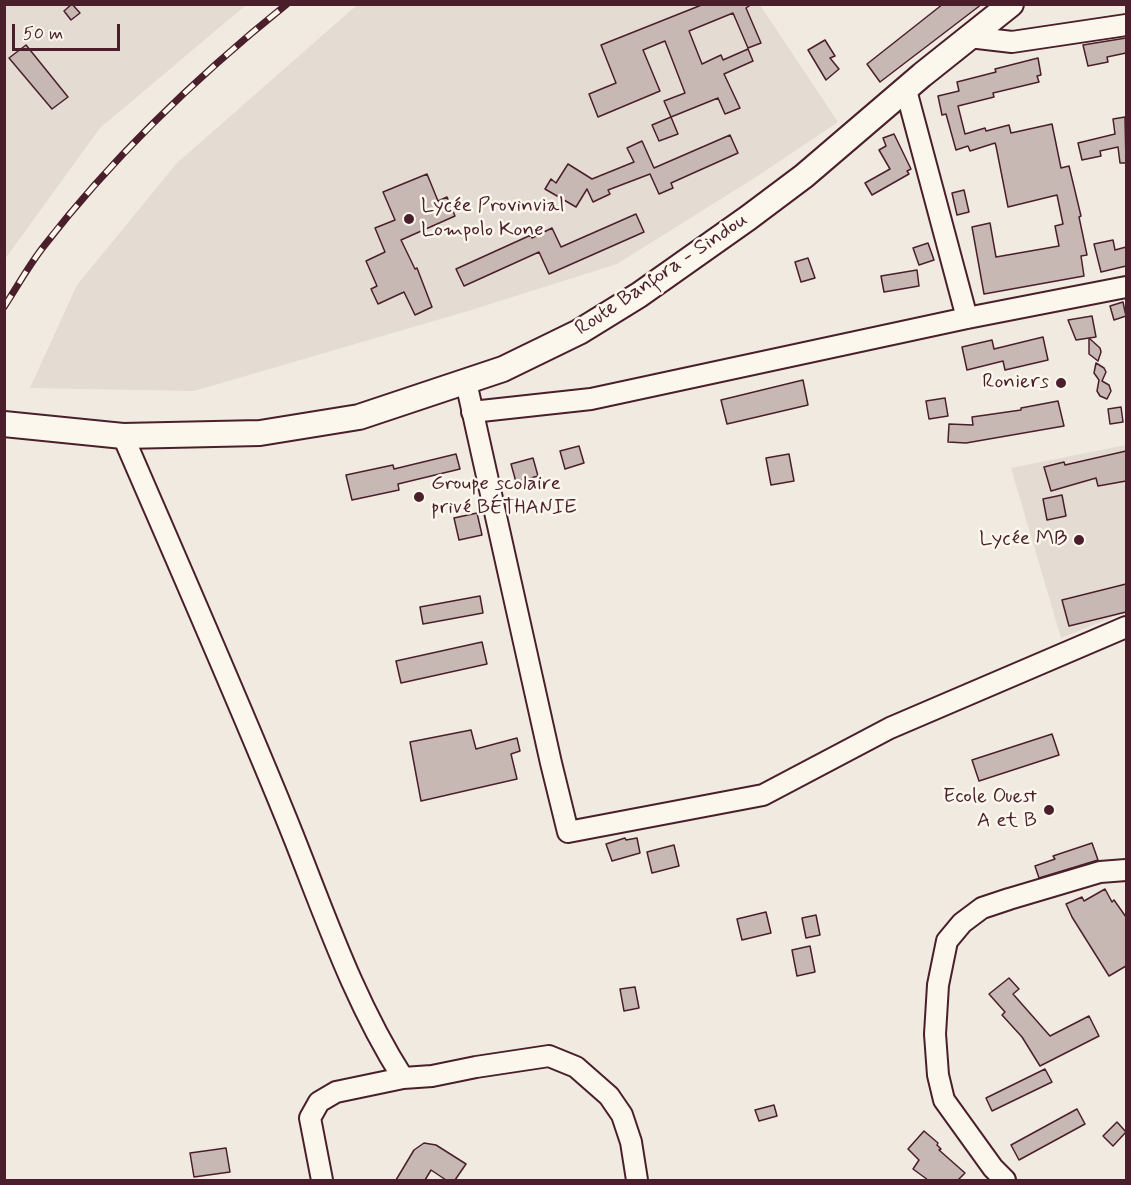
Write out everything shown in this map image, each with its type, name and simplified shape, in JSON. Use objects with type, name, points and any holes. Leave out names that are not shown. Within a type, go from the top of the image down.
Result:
[{"type":"main road","name":"Route Banfora - Sindou","points":[[4,424],[123,436],[260,433],[359,417],[503,369],[579,332],[639,295],[804,176],[1011,4]]},
{"type":"street","points":[[969,37],[1012,42],[1126,25]]},
{"type":"street","points":[[906,90],[967,318]]},
{"type":"street","points":[[472,412],[591,399],[967,318],[1126,287]]},
{"type":"street","points":[[466,382],[568,832],[763,795],[890,728],[1126,627]]},
{"type":"street","points":[[123,436],[284,814],[342,961],[385,1050],[403,1078]]},
{"type":"street","points":[[1005,1180],[993,1168],[944,1100],[938,1075],[935,1034],[939,985],[947,941],[962,923],[982,909],[1100,872],[1126,870]]},
{"type":"street","points":[[322,1180],[310,1118],[320,1102],[336,1092],[403,1078],[432,1076],[476,1066],[549,1056],[576,1067],[609,1096],[622,1115],[631,1142],[638,1180]]},
{"type":"shaded area","points":[[5,5],[246,5],[100,128],[5,259]]},
{"type":"shaded area","name":"Lycée Provinvial Lompolo Kone","points":[[357,5],[760,5],[838,122],[759,175],[617,264],[468,311],[194,391],[30,388],[77,285],[177,163]]},
{"type":"shaded area","name":"Lycée MB","points":[[1126,445],[1126,612],[1061,638],[1011,468]]},
{"type":"building","points":[[72,4],[80,13],[71,20],[64,11]]},
{"type":"building","points":[[704,4],[752,4],[746,8],[761,43],[748,48],[733,13],[689,31],[702,64],[721,55],[723,60],[748,49],[753,61],[724,74],[740,108],[725,114],[718,98],[671,117],[664,101],[685,93],[665,41],[643,50],[660,91],[598,117],[589,94],[616,83],[601,45]]},
{"type":"building","points":[[943,4],[982,4],[880,82],[867,64]]},
{"type":"building","points":[[1126,38],[1126,53],[1107,57],[1108,62],[1088,66],[1083,45]]},
{"type":"building","points":[[825,40],[835,56],[830,58],[839,69],[826,80],[808,50]]},
{"type":"building","points":[[26,45],[68,97],[52,109],[9,58]]},
{"type":"building","points":[[1038,58],[1041,75],[1037,76],[1039,82],[993,93],[994,97],[958,106],[965,134],[985,128],[986,131],[1009,125],[1011,133],[1052,124],[1061,168],[1069,166],[1081,216],[1079,217],[1087,255],[1081,256],[1084,276],[984,294],[972,227],[990,223],[996,257],[1059,246],[1055,226],[1063,224],[1057,195],[1008,207],[995,143],[970,151],[968,146],[956,150],[946,114],[942,115],[938,96],[959,91],[957,82]]},
{"type":"building","points":[[671,117],[678,134],[659,141],[652,125]]},
{"type":"building","points":[[1125,117],[1126,163],[1120,163],[1118,147],[1100,151],[1101,156],[1082,160],[1078,143],[1115,134],[1113,119]]},
{"type":"building","points":[[894,134],[911,169],[907,171],[909,174],[872,195],[865,183],[890,169],[879,150],[886,146],[883,138]]},
{"type":"building","points":[[730,135],[738,153],[671,183],[673,188],[659,194],[650,174],[608,190],[610,194],[593,202],[587,189],[576,207],[545,189],[551,179],[556,183],[568,164],[592,179],[634,162],[627,148],[642,141],[654,168]]},
{"type":"building","points":[[427,174],[438,201],[447,197],[455,216],[401,240],[415,269],[417,268],[432,307],[415,315],[404,292],[378,304],[371,289],[377,286],[366,261],[385,252],[375,228],[395,220],[383,192]]},
{"type":"building","points":[[964,190],[969,212],[957,215],[952,193]]},
{"type":"building","points":[[636,214],[644,232],[549,274],[539,252],[464,286],[456,269],[531,235],[532,238],[552,228],[561,247]]},
{"type":"building","points":[[1113,240],[1115,250],[1126,247],[1126,266],[1101,272],[1094,244]]},
{"type":"building","points":[[928,243],[934,260],[919,265],[913,248]]},
{"type":"building","points":[[808,258],[815,278],[801,282],[795,262]]},
{"type":"building","points":[[917,270],[919,286],[884,292],[881,276]]},
{"type":"building","points":[[1123,302],[1126,316],[1114,320],[1110,306]]},
{"type":"building","points":[[1092,316],[1096,337],[1076,340],[1068,320]]},
{"type":"building","points":[[1043,337],[1048,360],[1005,370],[1003,361],[967,370],[962,347],[992,340],[994,349]]},
{"type":"building","points":[[1089,338],[1100,348],[1098,361],[1089,354]]},
{"type":"building","points":[[1096,363],[1106,372],[1102,381],[1109,385],[1111,391],[1107,399],[1100,396],[1097,391],[1099,380],[1094,373]]},
{"type":"building","points":[[803,380],[808,405],[727,424],[721,400]]},
{"type":"building","points":[[945,398],[948,416],[929,419],[926,401]]},
{"type":"building","points":[[1058,401],[1064,426],[966,443],[948,442],[949,424],[973,425],[972,417],[1021,410],[1021,408]]},
{"type":"building","points":[[1121,407],[1123,422],[1110,424],[1108,409]]},
{"type":"building","points":[[579,446],[584,463],[565,469],[560,451]]},
{"type":"building","points":[[1126,451],[1126,481],[1098,486],[1096,478],[1051,491],[1044,467],[1064,462],[1065,465]]},
{"type":"building","points":[[456,454],[460,469],[398,484],[399,490],[352,500],[346,475],[393,465],[394,469]]},
{"type":"building","points":[[789,454],[794,481],[771,485],[766,458]]},
{"type":"building","points":[[533,458],[538,476],[516,482],[511,464]]},
{"type":"building","points":[[1062,495],[1066,516],[1047,520],[1043,499]]},
{"type":"building","points":[[477,513],[482,535],[459,540],[454,518]]},
{"type":"building","points":[[1126,584],[1126,612],[1069,626],[1062,600]]},
{"type":"building","points":[[480,596],[483,613],[423,624],[420,607]]},
{"type":"building","points":[[482,642],[487,664],[401,683],[396,661]]},
{"type":"building","points":[[471,730],[476,749],[517,738],[520,751],[511,754],[517,779],[421,801],[410,742]]},
{"type":"building","points":[[1052,734],[1059,755],[979,781],[972,760]]},
{"type":"building","points":[[625,838],[626,840],[637,838],[640,853],[612,861],[606,844]]},
{"type":"building","points":[[1092,843],[1098,860],[1039,878],[1035,866],[1055,859],[1053,856]]},
{"type":"building","points":[[674,845],[679,866],[652,873],[647,852]]},
{"type":"building","points":[[1105,889],[1112,902],[1114,900],[1126,917],[1126,966],[1109,976],[1066,904],[1082,897],[1084,901]]},
{"type":"building","points":[[766,912],[771,933],[742,940],[737,919]]},
{"type":"building","points":[[816,915],[820,935],[806,938],[802,918]]},
{"type":"building","points":[[810,946],[815,972],[797,976],[792,950]]},
{"type":"building","points":[[1009,978],[1019,989],[1013,994],[1050,1036],[1089,1016],[1099,1036],[1040,1066],[1022,1037],[1002,1015],[1005,1012],[989,994]]},
{"type":"building","points":[[635,987],[639,1008],[624,1011],[620,989]]},
{"type":"building","points":[[1045,1069],[1052,1082],[992,1111],[986,1098]]},
{"type":"building","points":[[774,1105],[777,1116],[759,1121],[755,1110]]},
{"type":"building","points":[[1077,1109],[1085,1124],[1019,1160],[1011,1145]]},
{"type":"building","points":[[1117,1122],[1126,1132],[1113,1146],[1103,1136]]},
{"type":"building","points":[[924,1131],[938,1143],[941,1149],[939,1150],[965,1173],[958,1180],[928,1180],[913,1169],[919,1160],[908,1149]]},
{"type":"building","points":[[424,1143],[436,1145],[466,1164],[455,1180],[446,1180],[431,1170],[425,1180],[396,1180],[414,1150]]},
{"type":"building","points":[[226,1148],[230,1172],[194,1177],[190,1153]]},
{"type":"railway","points":[[4,307],[44,246],[98,181],[190,88],[287,4]]},
{"type":"place","name":"Lycée Provinvial Lompolo Kone","points":[[409,219]]},
{"type":"place","name":"Roniers","points":[[1061,383]]},
{"type":"place","name":"Groupe scolaire privé BÉTHANIE","points":[[419,497]]},
{"type":"place","name":"Lycée MB","points":[[1079,540]]},
{"type":"place","name":"Ecole Ouest A et B","points":[[1049,810]]}]
